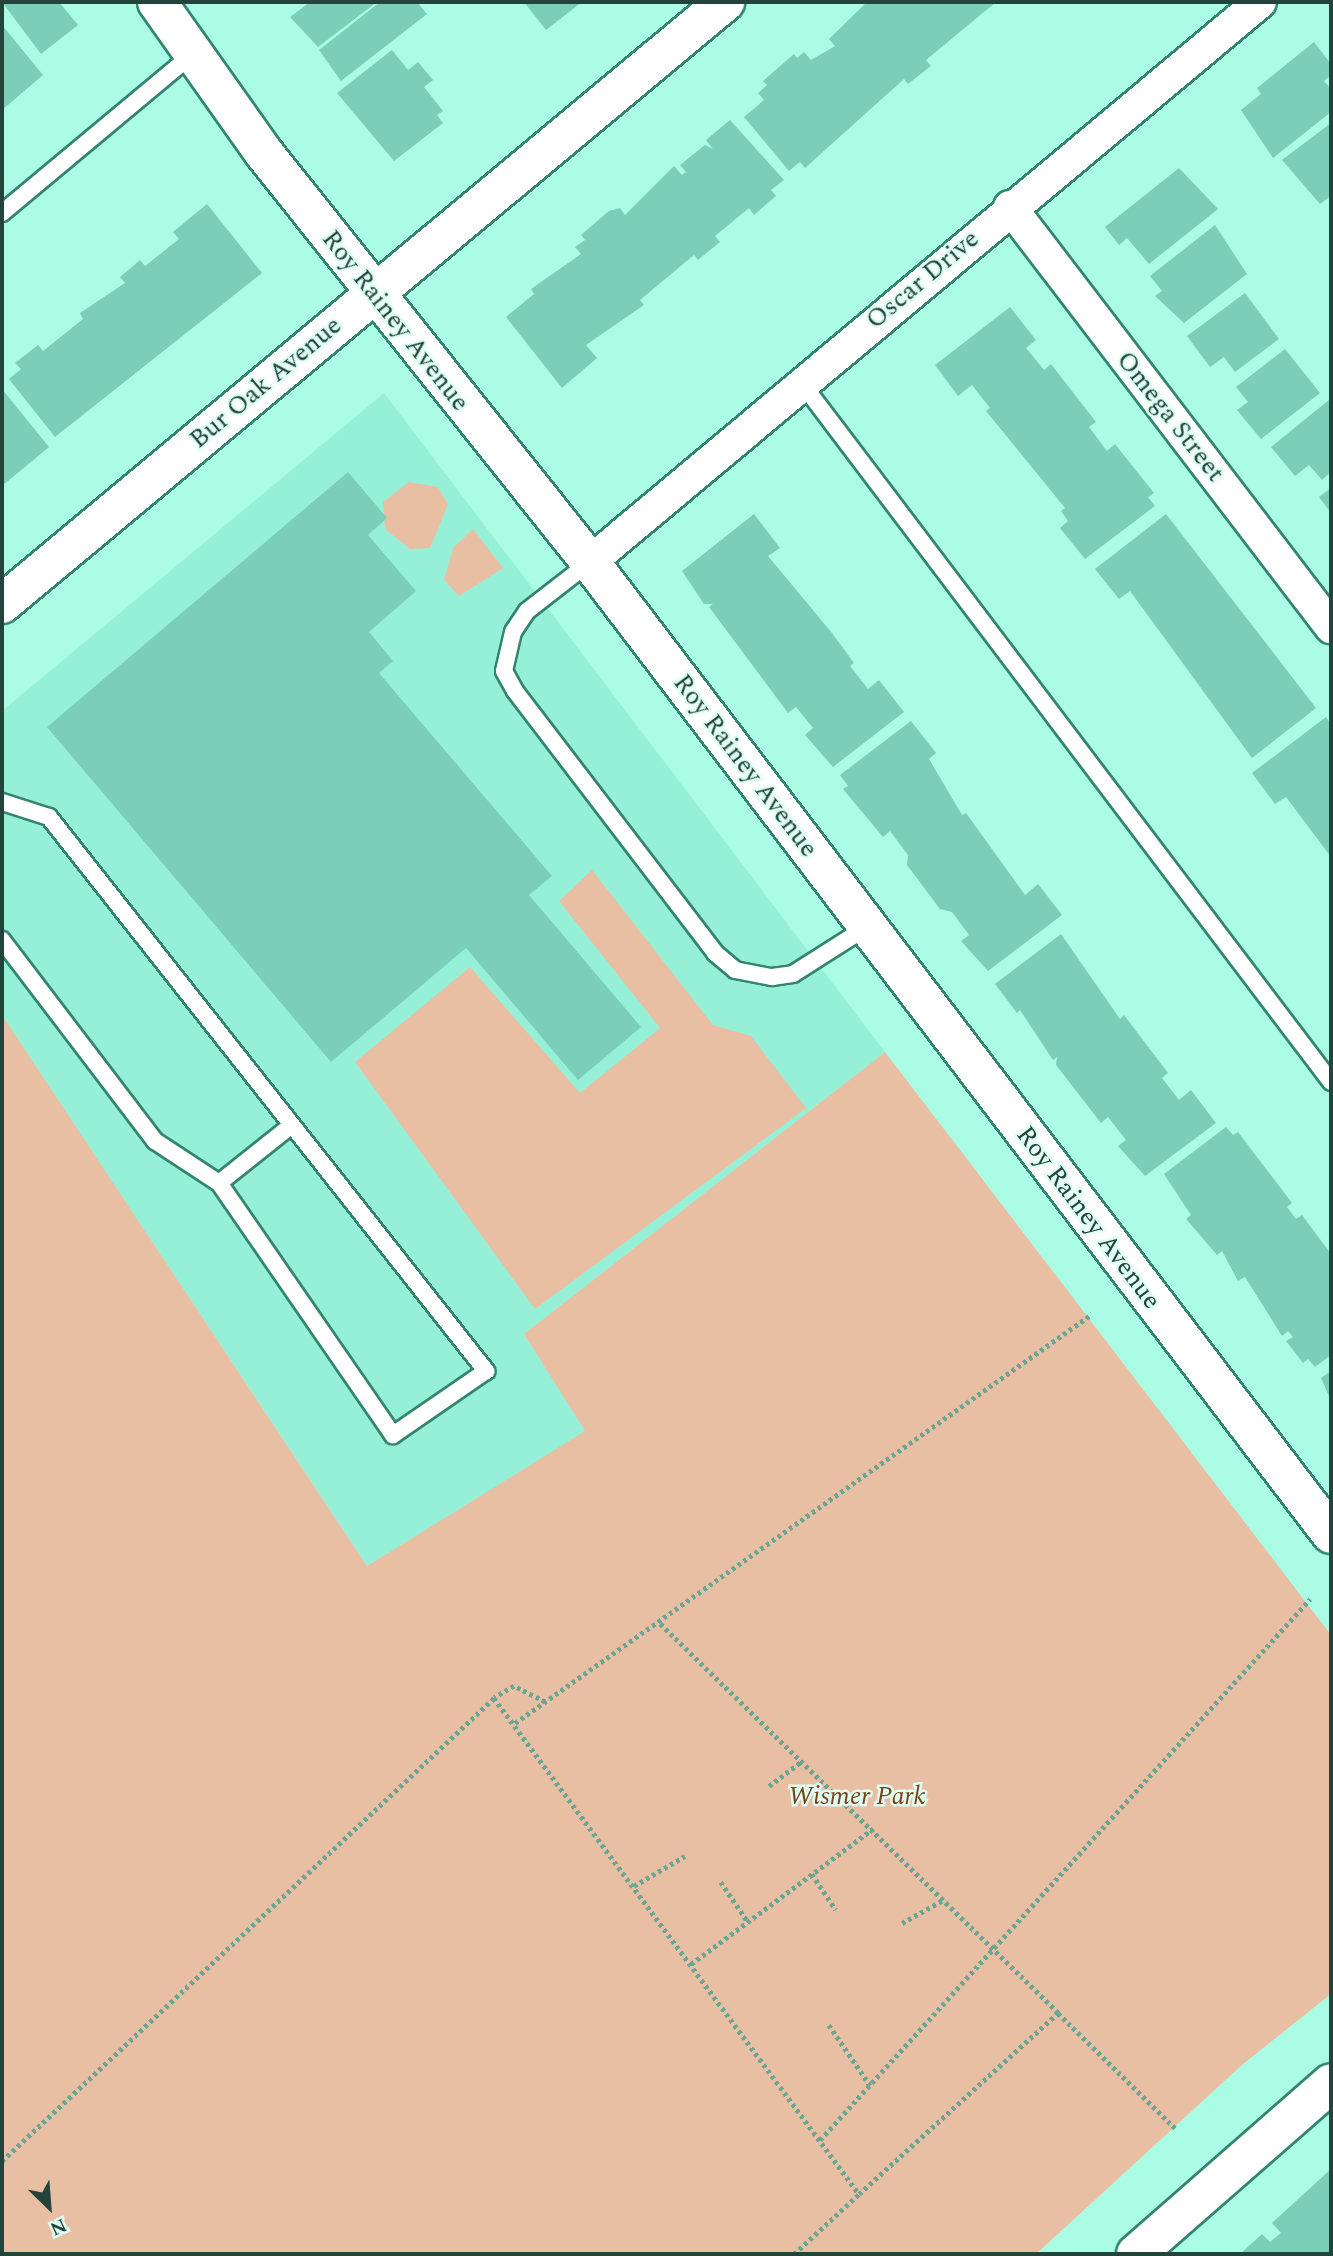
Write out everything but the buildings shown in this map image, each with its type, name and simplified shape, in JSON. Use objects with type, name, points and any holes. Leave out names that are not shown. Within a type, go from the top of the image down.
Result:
[{"type":"street","name":"Roy Rainey Avenue","points":[[157,2],[264,153],[373,294],[590,562],[1331,1534]]},
{"type":"street","name":"Oscar Drive","points":[[590,562],[1010,207],[1260,2]]},
{"type":"street","name":"Bur Oak Avenue","points":[[2,604],[373,294],[705,8]]},
{"type":"street","name":"Omega Street","points":[[1010,207],[1331,627]]},
{"type":"street","points":[[1148,2250],[1331,2083]]},
{"type":"lane","points":[[2,213],[195,52]]},
{"type":"lane","points":[[801,382],[1331,1082]]},
{"type":"lane","points":[[590,562],[527,611],[513,632],[504,671],[523,702],[715,953],[735,970],[772,977],[793,974],[867,927]]},
{"type":"lane","points":[[2,802],[49,817],[486,1371],[394,1435],[219,1183],[155,1141],[2,940]]},
{"type":"lane","points":[[219,1183],[292,1125]]},
{"type":"path","points":[[515,1723],[1092,1314]]},
{"type":"path","points":[[820,2140],[995,1951],[1310,1599]]},
{"type":"path","points":[[659,1623],[945,1899],[1177,2130]]},
{"type":"path","points":[[2,2161],[494,1698],[514,1686],[545,1702]]},
{"type":"path","points":[[494,1698],[859,2193]]},
{"type":"path","points":[[769,1786],[802,1761]]},
{"type":"path","points":[[691,1964],[873,1829]]},
{"type":"path","points":[[634,1886],[685,1856]]},
{"type":"path","points":[[812,1874],[836,1910]]},
{"type":"path","points":[[721,1882],[748,1922]]},
{"type":"path","points":[[902,1923],[945,1899]]},
{"type":"path","points":[[794,2254],[1058,2013]]},
{"type":"path","points":[[830,2025],[870,2085]]},
{"type":"shaded area","points":[[384,393],[885,1052],[524,1334],[586,1431],[367,1566],[2,1015],[2,711]]},
{"type":"green space","points":[[409,482],[438,487],[448,504],[430,548],[410,549],[385,529],[383,502]]},
{"type":"green space","points":[[473,529],[503,568],[459,596],[444,580],[453,548]]},
{"type":"green space","points":[[592,870],[713,1025],[751,1036],[806,1108],[535,1309],[355,1062],[470,967],[580,1093],[660,1028],[559,901]]},
{"type":"green space","name":"Wismer Park","points":[[2,1015],[367,1566],[585,1431],[524,1334],[885,1052],[1331,1635],[1331,1994],[1243,2064],[1036,2254],[2,2254]]}]
